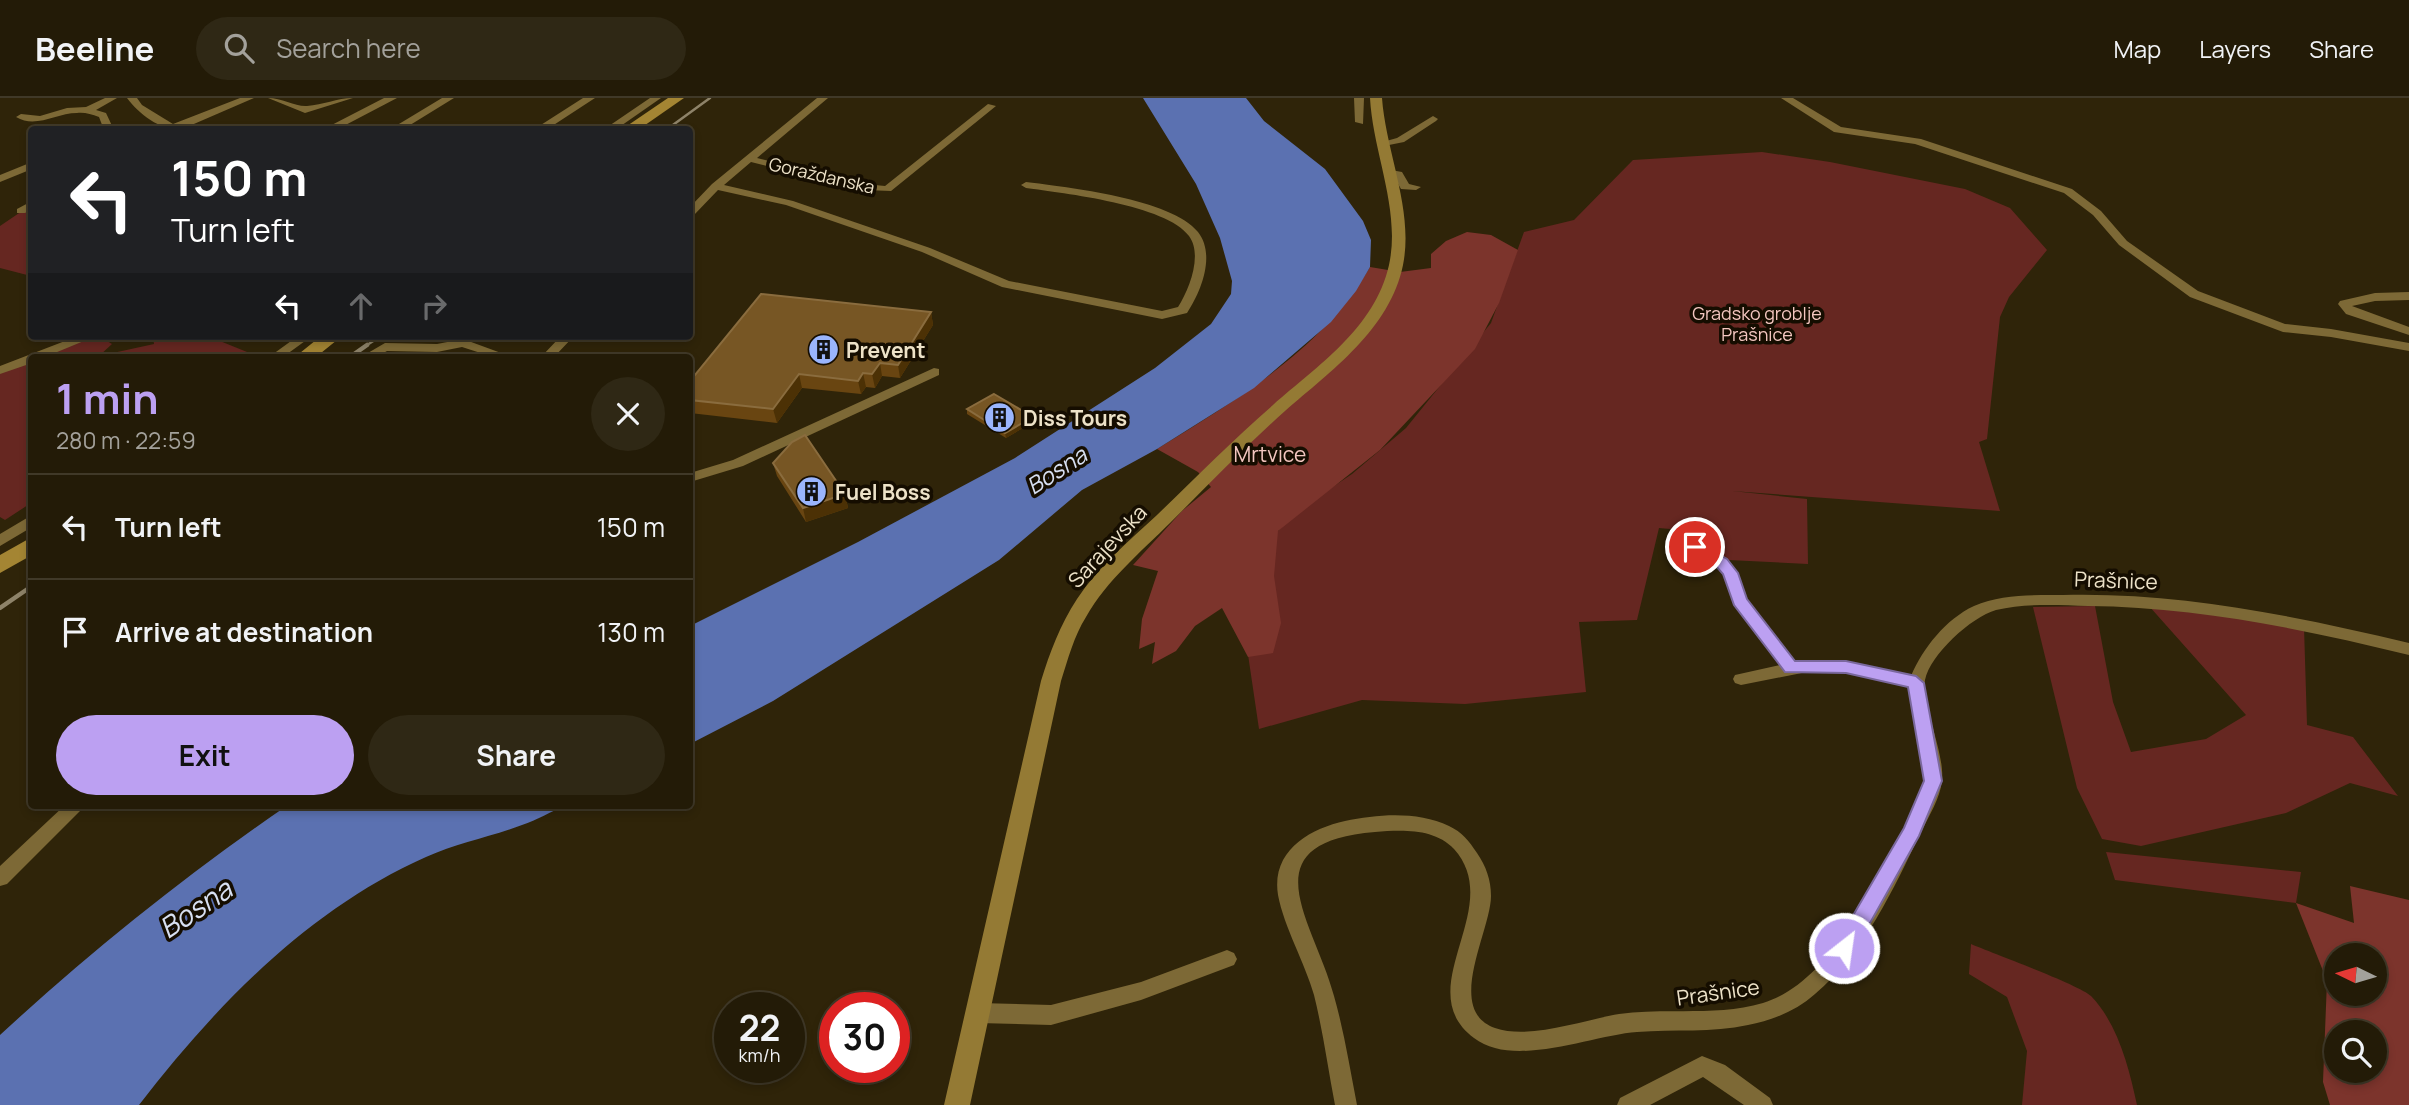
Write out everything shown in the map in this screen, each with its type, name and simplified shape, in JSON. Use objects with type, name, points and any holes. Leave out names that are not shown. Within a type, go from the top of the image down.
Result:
[{"type":"highway","points":[[634,126],[677,98]]},
{"type":"highway","points":[[308,354],[327,340]]},
{"type":"highway","points":[[0,566],[28,547]]},
{"type":"main road","name":"Sarajevska","points":[[957,1105],[1051,681],[1078,611],[1114,567],[1371,321],[1387,296],[1396,266],[1400,233],[1376,98]]},
{"type":"street","points":[[90,109],[113,98]]},
{"type":"street","points":[[132,98],[139,107],[169,126]]},
{"type":"street","points":[[181,126],[249,98]]},
{"type":"street","points":[[273,98],[304,110],[348,98]]},
{"type":"street","points":[[335,126],[392,98]]},
{"type":"street","points":[[401,126],[449,98]]},
{"type":"street","points":[[544,126],[590,98]]},
{"type":"street","points":[[614,126],[656,98]]},
{"type":"street","name":"Goraždanska","points":[[693,210],[716,186],[823,98]]},
{"type":"street","points":[[1359,98],[1360,122]]},
{"type":"street","points":[[1786,98],[1838,130],[1917,141],[2068,191],[2085,202],[2123,243],[2170,279],[2194,294],[2245,315],[2283,328],[2331,333],[2409,347]]},
{"type":"street","name":"Goraždanska","points":[[750,159],[865,187],[887,188],[991,106]]},
{"type":"street","points":[[21,117],[37,119],[69,107],[90,109],[103,115],[107,126]]},
{"type":"street","points":[[1384,143],[1400,140],[1433,119]]},
{"type":"street","points":[[0,179],[28,167]]},
{"type":"street","points":[[1391,173],[1398,174],[1405,187],[1416,187]]},
{"type":"street","points":[[716,186],[789,203],[926,250],[1006,284],[1162,316],[1183,310],[1194,294],[1199,261],[1195,234],[1176,219],[1079,192],[1026,185]]},
{"type":"street","points":[[2409,296],[2375,297],[2344,304],[2350,311],[2409,331]]},
{"type":"street","points":[[40,354],[79,340]]},
{"type":"street","points":[[279,354],[300,340]]},
{"type":"street","points":[[550,354],[564,340]]},
{"type":"street","points":[[372,354],[385,347],[437,348],[463,343],[497,354]]},
{"type":"street","points":[[0,370],[28,359]]},
{"type":"street","points":[[693,477],[738,463],[934,372]]},
{"type":"street","points":[[0,541],[28,523]]},
{"type":"street","points":[[1681,540],[1722,562],[1730,573],[1740,601],[1791,667]]},
{"type":"street","name":"Prašnice","points":[[1346,1105],[1324,995],[1288,896],[1287,879],[1305,844],[1336,830],[1414,824],[1442,830],[1461,844],[1476,864],[1484,890],[1481,911],[1458,986],[1462,1009],[1483,1032],[1506,1040],[1527,1040],[1625,1024],[1699,1021],[1765,1011],[1783,1005],[1804,992],[1844,948],[1912,831],[1933,781],[1916,683],[1933,650],[1984,607],[2031,601],[2092,600],[2206,608],[2329,629],[2409,649]]},
{"type":"street","points":[[1741,679],[1791,667],[1846,667],[1916,683]]},
{"type":"street","points":[[0,878],[73,809]]},
{"type":"street","points":[[978,1013],[1051,1015],[1141,991],[1227,959]]},
{"type":"street","points":[[1628,1105],[1702,1066],[1717,1072],[1762,1105]]},
{"type":"green space","name":"Gradsko groblje Prašnice","points":[[1762,152],[1830,162],[1965,189],[2010,208],[2047,250],[2009,297],[2000,317],[1987,439],[1979,442],[2000,511],[1732,491],[1807,499],[1808,564],[1708,559],[1703,532],[1659,528],[1637,620],[1579,622],[1586,692],[1465,704],[1362,700],[1259,729],[1246,641],[1244,567],[1297,511],[1352,474],[1406,428],[1491,323],[1524,232],[1574,220],[1633,160]]},
{"type":"green space","points":[[28,207],[28,275],[0,268],[0,226]]},
{"type":"green space","name":"Mrtvice","points":[[1467,232],[1491,235],[1518,250],[1499,303],[1475,349],[1380,450],[1278,531],[1274,576],[1281,623],[1273,653],[1248,657],[1222,608],[1195,626],[1176,651],[1152,664],[1155,642],[1139,649],[1142,619],[1158,571],[1133,565],[1182,511],[1211,487],[1198,472],[1157,449],[1247,392],[1302,348],[1350,297],[1370,267],[1400,272],[1431,268],[1431,254],[1446,241]]},
{"type":"green space","points":[[78,340],[106,340],[112,344],[101,354],[39,354]]},
{"type":"green space","points":[[154,340],[217,340],[252,354],[108,354],[154,344]]},
{"type":"green space","points":[[28,358],[28,505],[5,520],[0,517],[0,373],[3,367]]},
{"type":"green space","points":[[2095,606],[2113,702],[2131,752],[2206,739],[2246,715],[2149,606],[2304,627],[2307,725],[2353,737],[2398,796],[2350,783],[2286,813],[2141,846],[2102,839],[2077,788],[2033,607]]},
{"type":"green space","points":[[2106,852],[2301,872],[2296,903],[2115,880]]},
{"type":"green space","points":[[2350,886],[2409,900],[2409,1105],[2330,1105],[2323,1082],[2324,1057],[2324,1083],[2387,1083],[2387,1020],[2325,1020],[2326,1006],[2387,1006],[2387,943],[2324,943],[2324,973],[2296,903],[2354,923]]},
{"type":"green space","points":[[1971,944],[2054,977],[2091,996],[2115,1033],[2137,1105],[2022,1105],[2027,1051],[2007,997],[1969,974]]},
{"type":"water","name":"Bosna","points":[[1143,98],[1246,98],[1264,121],[1325,169],[1363,221],[1371,240],[1370,267],[1356,291],[1331,322],[1254,388],[1157,449],[1082,490],[999,560],[773,701],[693,742],[693,624],[858,542],[1015,458],[1155,368],[1211,324],[1231,294],[1232,281],[1220,238],[1196,184]]},
{"type":"water","name":"Bosna","points":[[282,809],[557,809],[528,823],[426,857],[383,878],[343,904],[304,932],[233,996],[200,1031],[139,1105],[0,1105],[0,1035],[69,973],[213,859]]},
{"type":"building","name":"Prevent","points":[[761,294],[931,312],[898,365],[880,363],[872,374],[863,373],[858,381],[799,374],[773,409],[693,400],[693,377]]},
{"type":"building","name":"Diss Tours","points":[[994,394],[1033,417],[1005,433],[967,409]]},
{"type":"building","name":"Fuel Boss","points":[[805,435],[845,494],[803,508],[773,463],[792,442]]},
{"type":"railway","points":[[672,126],[710,98]]},
{"type":"railway","points":[[366,346],[375,340]]},
{"type":"railway","points":[[354,354],[366,346]]},
{"type":"railway","points":[[0,608],[28,589]]},
{"type":"place","name":"Prevent","points":[[823,350]]},
{"type":"place","name":"Diss Tours","points":[[1000,418]]},
{"type":"place","name":"Fuel Boss","points":[[812,492]]},
{"type":"route","points":[[1695,547],[1722,562],[1730,573],[1740,601],[1791,667],[1846,667],[1916,683],[1933,781],[1912,831],[1844,948]]}]
